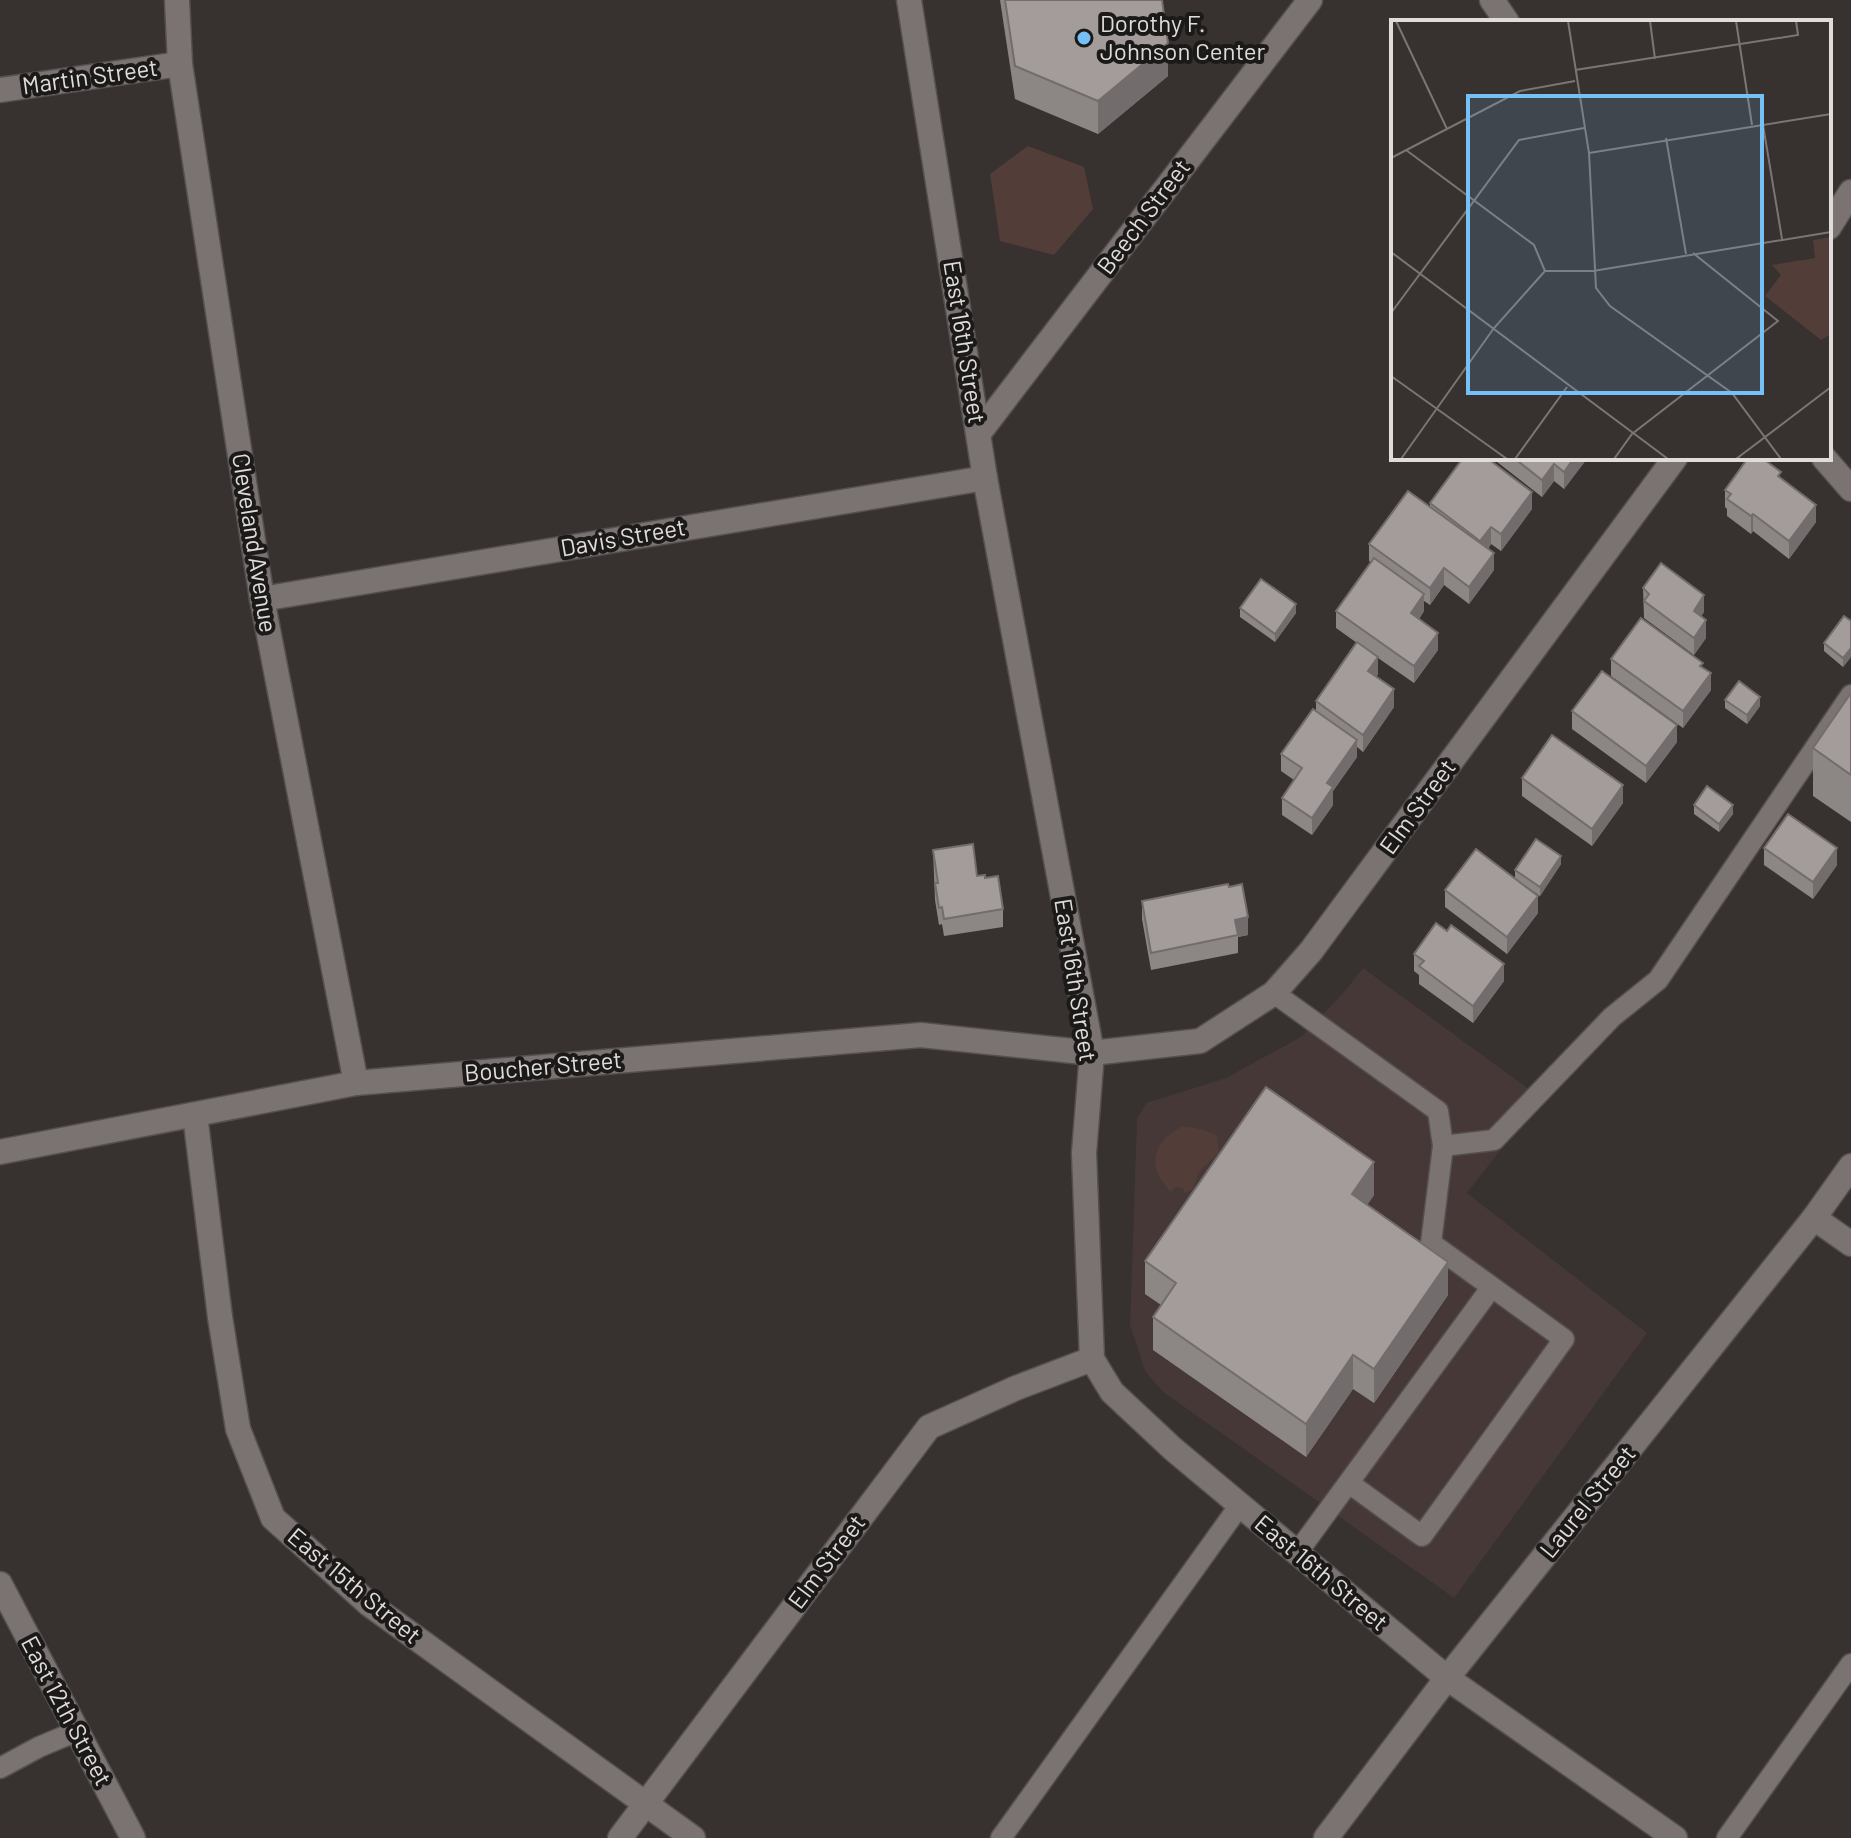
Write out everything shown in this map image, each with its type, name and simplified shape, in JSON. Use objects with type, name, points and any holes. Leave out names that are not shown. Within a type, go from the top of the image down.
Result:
[{"type":"street","name":"Cleveland Avenue","points":[[177,0],[180,64],[262,599],[356,1083]]},
{"type":"street","name":"East 16th Street","points":[[909,0],[985,478],[1092,1053],[1084,1153],[1092,1359],[1112,1392],[1173,1449],[1447,1678],[1675,1838]]},
{"type":"street","name":"Beech Street","points":[[979,433],[1310,0]]},
{"type":"street","points":[[1492,0],[1506,20]]},
{"type":"street","name":"Martin Street","points":[[0,90],[180,64]]},
{"type":"street","points":[[1831,224],[1851,192]]},
{"type":"street","name":"Elm Street","points":[[1092,1053],[1200,1041],[1274,993],[1311,951],[1674,460]]},
{"type":"street","points":[[1826,460],[1851,489]]},
{"type":"street","name":"Davis Street","points":[[262,599],[985,478]]},
{"type":"street","name":"Boucher Street","points":[[0,1152],[356,1083],[921,1035],[1092,1053]]},
{"type":"street","name":"East 15th Street","points":[[195,1115],[220,1317],[238,1429],[273,1518],[369,1604],[693,1838]]},
{"type":"street","name":"Laurel Street","points":[[1326,1838],[1447,1678],[1814,1218],[1851,1166]]},
{"type":"street","points":[[1814,1218],[1851,1244]]},
{"type":"street","name":"Elm Street","points":[[620,1838],[929,1427],[1016,1388],[1092,1359]]},
{"type":"street","name":"East 12th Street","points":[[0,1584],[133,1838]]},
{"type":"lane","points":[[1443,1146],[1494,1140],[1612,1017],[1658,980],[1851,695]]},
{"type":"lane","points":[[1274,993],[1438,1111],[1443,1146],[1431,1243],[1564,1339],[1422,1536],[1349,1483]]},
{"type":"lane","points":[[1297,1553],[1491,1288]]},
{"type":"lane","points":[[1001,1838],[1240,1505]]},
{"type":"lane","points":[[1727,1838],[1851,1664]]},
{"type":"lane","points":[[0,1768],[77,1731]]},
{"type":"shaded area","points":[[1028,146],[1084,167],[1093,209],[1054,255],[1000,241],[990,174]]},
{"type":"shaded area","points":[[1363,968],[1541,1098],[1467,1193],[1647,1333],[1454,1598],[1162,1391],[1145,1371],[1130,1325],[1137,1119],[1146,1103],[1226,1078],[1301,1037]]},
{"type":"shaded area","points":[[1181,1127],[1200,1129],[1217,1136],[1219,1153],[1201,1170],[1193,1188],[1184,1193],[1183,1188],[1175,1187],[1171,1192],[1158,1174],[1156,1165],[1158,1148]]},
{"type":"building","name":"Dorothy F. Johnson Center","points":[[1005,0],[1162,0],[1168,43],[1098,101],[1015,66]]},
{"type":"building","points":[[1462,460],[1490,460],[1532,492],[1501,534],[1491,527],[1480,541],[1430,503]]},
{"type":"building","points":[[1517,460],[1573,460],[1564,472],[1554,464],[1542,480]]},
{"type":"building","points":[[1747,460],[1765,460],[1781,472],[1778,476],[1816,505],[1789,541],[1727,499],[1731,494],[1725,490]]},
{"type":"building","points":[[1408,491],[1494,553],[1469,587],[1444,568],[1430,588],[1369,544]]},
{"type":"building","points":[[1374,558],[1424,594],[1411,613],[1438,633],[1414,666],[1336,611]]},
{"type":"building","points":[[1661,563],[1704,595],[1694,611],[1706,620],[1694,638],[1644,601],[1649,594],[1643,588]]},
{"type":"building","points":[[1261,579],[1296,604],[1275,634],[1240,608]]},
{"type":"building","points":[[1844,616],[1851,621],[1851,648],[1843,658],[1824,643]]},
{"type":"building","points":[[1641,618],[1703,663],[1700,666],[1711,673],[1683,711],[1611,659]]},
{"type":"building","points":[[1357,642],[1378,657],[1368,671],[1394,689],[1363,735],[1316,701]]},
{"type":"building","points":[[1602,671],[1677,725],[1646,766],[1572,711]]},
{"type":"building","points":[[1739,681],[1760,697],[1747,715],[1725,700]]},
{"type":"building","points":[[1851,693],[1851,775],[1813,748]]},
{"type":"building","points":[[1313,709],[1357,740],[1327,783],[1333,787],[1312,818],[1282,798],[1302,768],[1281,754]]},
{"type":"building","points":[[1552,735],[1623,785],[1592,829],[1522,778]]},
{"type":"building","points":[[1707,786],[1733,805],[1719,824],[1694,805]]},
{"type":"building","points":[[1788,814],[1837,848],[1813,882],[1764,848]]},
{"type":"building","points":[[1536,839],[1561,856],[1540,887],[1515,870]]},
{"type":"building","points":[[973,844],[977,876],[998,876],[1003,909],[944,919],[935,883],[938,883],[933,850]]},
{"type":"building","points":[[1476,849],[1538,896],[1507,937],[1445,890]]},
{"type":"building","points":[[1228,884],[1229,887],[1242,884],[1248,917],[1235,920],[1238,935],[1151,953],[1142,901]]},
{"type":"building","points":[[1436,923],[1447,931],[1451,925],[1504,964],[1473,1006],[1419,966],[1424,961],[1414,954]]},
{"type":"building","points":[[1266,1087],[1374,1162],[1352,1194],[1448,1262],[1374,1369],[1353,1355],[1306,1424],[1153,1317],[1176,1283],[1145,1261]]},
{"type":"place","name":"Dorothy F. Johnson Center","points":[[1084,38]]}]
